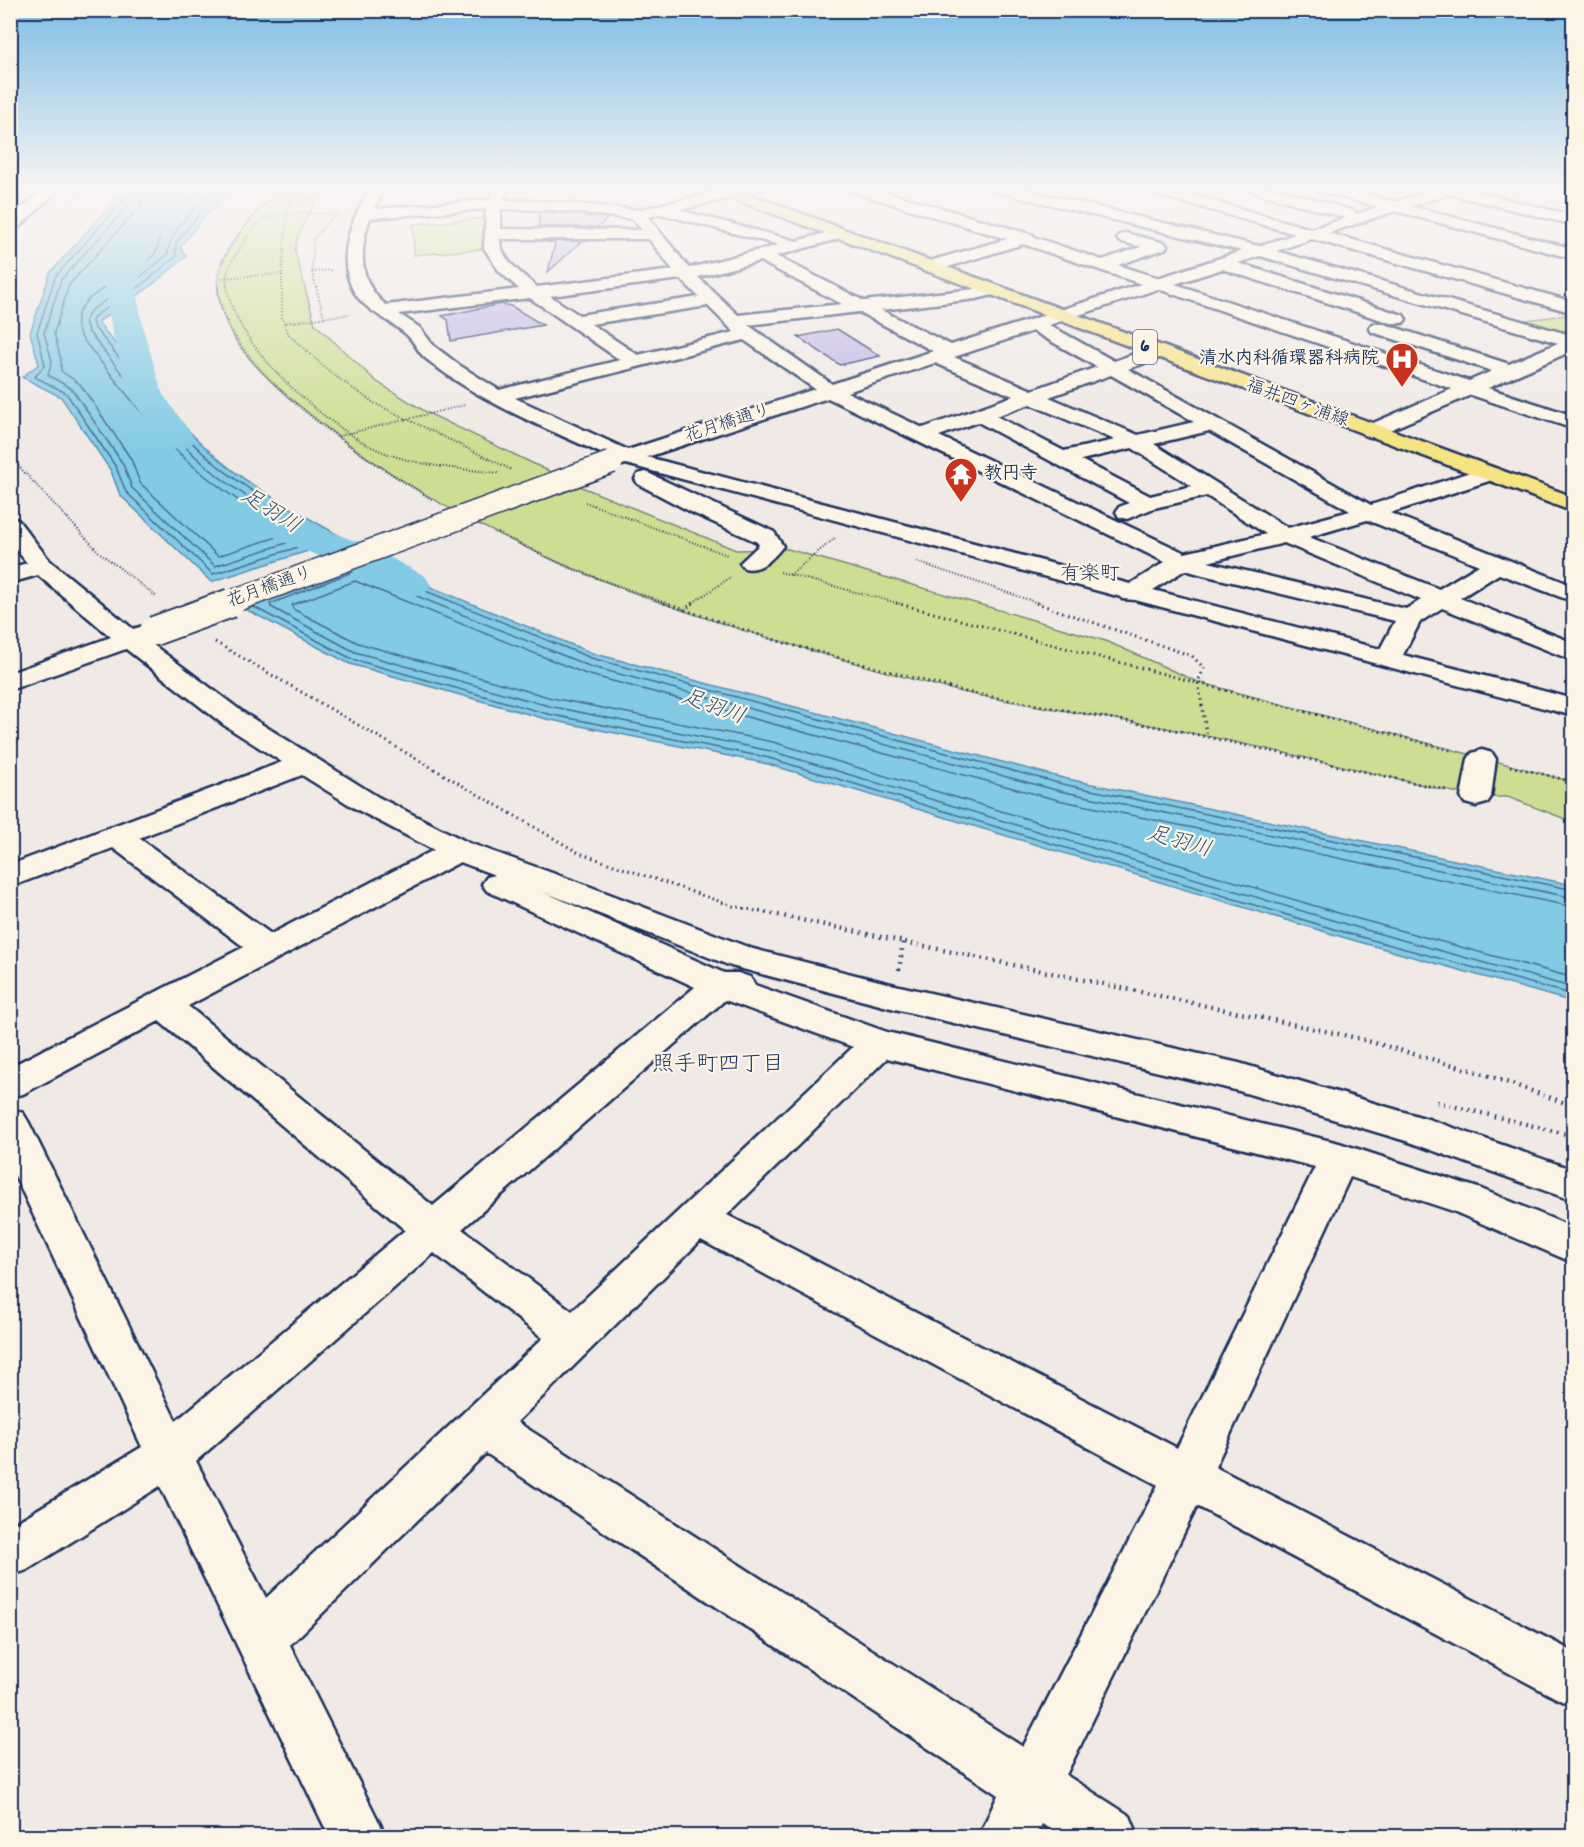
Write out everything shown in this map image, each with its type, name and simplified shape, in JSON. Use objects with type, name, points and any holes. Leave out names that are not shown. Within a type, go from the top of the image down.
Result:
[{"type":"main road","name":"福井四ヶ浦線","points":[[948,274],[1574,505]]},
{"type":"street","points":[[357,274],[357,280],[366,295],[380,311],[414,332],[428,351],[485,390],[619,460],[650,466],[1131,594],[1574,708]]},
{"type":"street","points":[[513,274],[533,292],[635,362]]},
{"type":"street","points":[[630,274],[634,279]]},
{"type":"street","points":[[380,311],[674,274]]},
{"type":"street","points":[[685,274],[740,328],[830,391],[1182,561],[1410,617]]},
{"type":"street","points":[[798,274],[943,354],[1033,397],[1135,441],[1286,536],[1574,653]]},
{"type":"street","points":[[1131,274],[1574,423]]},
{"type":"street","name":"花月橋通り","points":[[10,682],[619,460],[1186,274]]},
{"type":"street","points":[[1256,274],[1397,319]]},
{"type":"street","points":[[1341,274],[1574,343]]},
{"type":"street","points":[[1454,274],[1554,302],[1574,310]]},
{"type":"street","points":[[498,396],[635,362],[740,328],[861,307],[976,294],[991,290]]},
{"type":"street","points":[[1554,302],[1574,294]]},
{"type":"street","points":[[576,321],[711,300]]},
{"type":"street","points":[[1341,345],[1435,302]]},
{"type":"street","points":[[1509,323],[1574,310]]},
{"type":"street","points":[[1034,324],[1369,513],[1497,565],[1569,589]]},
{"type":"street","points":[[1378,328],[1510,371]]},
{"type":"street","points":[[1371,431],[1574,343]]},
{"type":"street","points":[[922,435],[1158,352]]},
{"type":"street","points":[[1546,355],[1574,364]]},
{"type":"street","points":[[980,415],[1147,503]]},
{"type":"street","points":[[1061,458],[1214,424]]},
{"type":"street","points":[[1131,594],[1182,561],[1369,513],[1487,474]]},
{"type":"street","points":[[642,477],[703,509],[766,537],[771,546],[752,563]]},
{"type":"street","points":[[1104,523],[1147,503],[1210,489]]},
{"type":"street","points":[[10,525],[42,566],[142,635],[234,719],[451,854],[562,915],[720,985],[880,1043],[1340,1158],[1467,1200],[1574,1246]]},
{"type":"street","points":[[1387,660],[1410,617],[1497,565]]},
{"type":"street","points":[[10,576],[42,566]]},
{"type":"street","points":[[1476,797],[1482,759]]},
{"type":"street","points":[[10,877],[303,764]]},
{"type":"street","points":[[116,836],[269,949]]},
{"type":"street","points":[[10,1084],[451,854],[580,894],[743,958],[895,997],[1239,1077],[1417,1130],[1574,1186]]},
{"type":"street","points":[[10,1553],[169,1455],[720,985],[756,984],[843,1005],[895,997]]},
{"type":"street","points":[[163,1005],[433,1230],[574,1337]]},
{"type":"street","points":[[260,1639],[880,1043]]},
{"type":"street","points":[[10,1123],[169,1455],[358,1836]]},
{"type":"street","points":[[1007,1836],[1187,1477],[1340,1158]]},
{"type":"street","points":[[697,1219],[1574,1680]]},
{"type":"street","points":[[482,1425],[1110,1836]]},
{"type":"path","points":[[218,278],[265,274]]},
{"type":"path","points":[[282,274],[284,323],[289,335],[331,373],[374,403],[515,471]]},
{"type":"path","points":[[313,274],[324,317]]},
{"type":"path","points":[[226,277],[229,298],[237,320],[254,348],[282,379],[348,433],[369,446],[426,465],[503,474]]},
{"type":"path","points":[[284,323],[356,313]]},
{"type":"path","points":[[337,436],[460,406]]},
{"type":"path","points":[[10,457],[99,552],[164,602]]},
{"type":"path","points":[[578,499],[706,549],[790,575],[1574,782]]},
{"type":"path","points":[[790,575],[818,553]]},
{"type":"path","points":[[908,558],[1192,656],[1204,668],[1198,682],[1207,736]]},
{"type":"path","points":[[683,610],[752,563]]},
{"type":"path","points":[[210,638],[229,652],[579,853],[733,906],[1353,1037],[1478,1072],[1574,1106]]},
{"type":"green space","points":[[219,274],[301,274],[315,324],[377,382],[426,412],[584,488],[736,550],[788,549],[1106,641],[1198,682],[1573,782],[1573,822],[1508,797],[1476,797],[1222,739],[949,689],[759,635],[623,589],[491,531],[428,496],[368,458],[311,415],[263,374],[236,341],[226,322],[220,303]]},
{"type":"green space","points":[[1573,314],[1573,340],[1529,327],[1526,320]]},
{"type":"water","points":[[50,274],[165,274],[98,322],[177,418],[221,462],[272,497],[345,539],[211,582],[120,495],[111,471],[61,397],[22,377],[39,364],[30,333]]},
{"type":"water","points":[[355,556],[592,653],[1063,778],[1573,885],[1573,1002],[1349,939],[768,764],[546,719],[350,664],[232,602]]},
{"type":"building","points":[[501,304],[511,306],[543,325],[451,341],[448,320],[442,316]]},
{"type":"building","points":[[837,329],[880,356],[840,365],[798,337]]},
{"type":"waterway","name":"足羽川","points":[[127,274],[120,287],[128,331],[145,393],[177,439]]},
{"type":"waterway","name":"足羽川","points":[[258,508],[280,525],[355,556],[410,585]]},
{"type":"place","name":"清水内科循環器科病院","points":[[1402,388]]},
{"type":"place","name":"教円寺","points":[[961,503]]},
{"type":"district","name":"有楽町","points":[[1090,575]]},
{"type":"district","name":"照手町四丁目","points":[[718,1065]]}]
